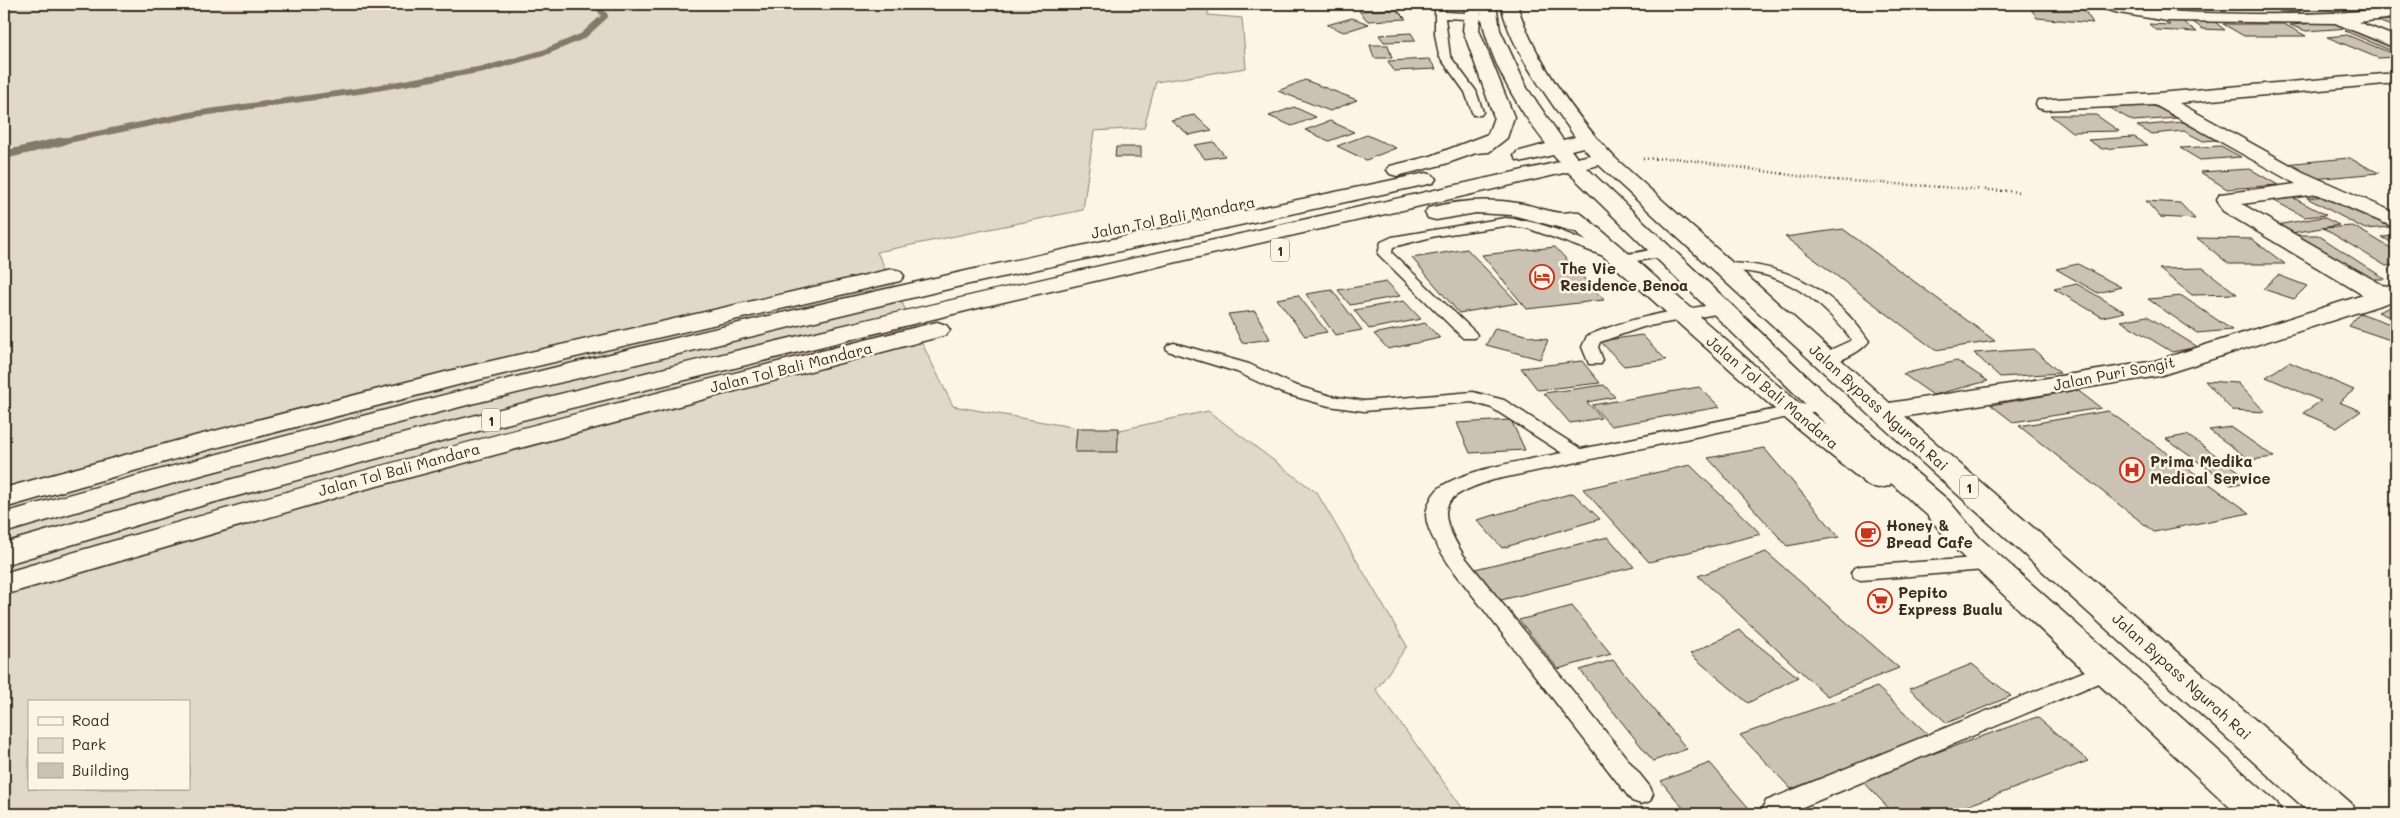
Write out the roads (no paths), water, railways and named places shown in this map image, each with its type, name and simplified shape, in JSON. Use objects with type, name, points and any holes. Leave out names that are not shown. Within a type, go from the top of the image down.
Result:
[{"type":"main road","name":"Jalan Bypass Ngurah Rai","points":[[1509,4],[1515,26],[1549,85],[1599,153],[1883,412],[2337,814]]},
{"type":"main road","points":[[2103,4],[2150,16],[2337,19],[2396,13]]},
{"type":"main road","points":[[2251,4],[2290,19]]},
{"type":"main road","points":[[1481,10],[1471,30],[1504,117],[1497,138]]},
{"type":"main road","name":"1","points":[[1481,10],[1518,88],[1564,156],[1720,309],[1821,404],[1938,508],[1980,554],[2263,814]]},
{"type":"main road","points":[[2337,19],[2396,43]]},
{"type":"main road","points":[[2045,104],[2158,99],[2396,78]]},
{"type":"main road","points":[[2158,99],[2319,187],[2396,221]]},
{"type":"main road","name":"Jalan Tol Bali Mandara","points":[[1424,180],[1466,160],[1497,138]]},
{"type":"main road","name":"Jalan Tol Bali Mandara","points":[[4,523],[195,468],[958,270],[992,253],[1384,173],[1438,160],[1497,138]]},
{"type":"main road","name":"Jalan Tol Bali Mandara","points":[[4,498],[197,444],[465,375],[958,270],[1219,223],[1424,180],[1564,156],[1599,153]]},
{"type":"main road","name":"Jalan Tol Bali Mandara","points":[[4,584],[191,526],[978,310],[1240,240],[1444,194],[1564,156]]},
{"type":"main road","points":[[2319,187],[2228,199],[2231,206],[2390,294]]},
{"type":"main road","name":"Jalan Tol Bali Mandara","points":[[1444,194],[1510,196],[1547,202],[1560,208],[1623,259],[1791,410],[1921,511],[1980,554]]},
{"type":"main road","name":"Jalan Tol Bali Mandara","points":[[4,554],[193,498],[477,423],[978,310],[1005,314],[1458,208],[1492,206],[1526,209],[1586,228]]},
{"type":"main road","name":"1","points":[[992,253],[1219,223]]},
{"type":"main road","name":"1","points":[[1005,314],[1240,240]]},
{"type":"main road","name":"Jalan Puri Songit","points":[[1883,412],[2159,368],[2390,294]]},
{"type":"lane","points":[[1477,112],[1473,96],[1446,61],[1440,31],[1440,10],[1481,10]]},
{"type":"lane","points":[[1469,335],[1385,254],[1386,245],[1397,240],[1426,234],[1505,222],[1529,224],[1623,259],[1662,253]]},
{"type":"lane","points":[[1722,266],[1760,269],[1790,279],[1824,302],[1852,328],[1861,341],[1847,350],[1825,359]]},
{"type":"lane","points":[[1595,360],[1590,347],[1593,339],[1616,328],[1682,314],[1720,309]]},
{"type":"lane","points":[[1174,348],[1243,368],[1288,389],[1328,401],[1364,406],[1472,397],[1498,404],[1578,455]]},
{"type":"lane","points":[[1641,794],[1457,561],[1442,535],[1436,515],[1438,503],[1445,493],[1468,481],[1578,455],[1821,404]]},
{"type":"lane","points":[[1860,573],[1980,554]]},
{"type":"lane","points":[[1775,808],[2107,670]]},
{"type":"waterway","points":[[58,142],[195,114],[365,90],[489,68],[543,53],[583,36],[605,16],[599,8],[587,4]]},
{"type":"waterway","points":[[4,155],[63,141]]},
{"type":"place","name":"The Vie Residence Benoa","points":[[1542,277]]},
{"type":"place","name":"Prima Medika Medical Service","points":[[2132,470]]},
{"type":"place","name":"Honey & Bread Cafe","points":[[1868,534]]},
{"type":"place","name":"Pepito Express Bualu","points":[[1880,601]]}]
